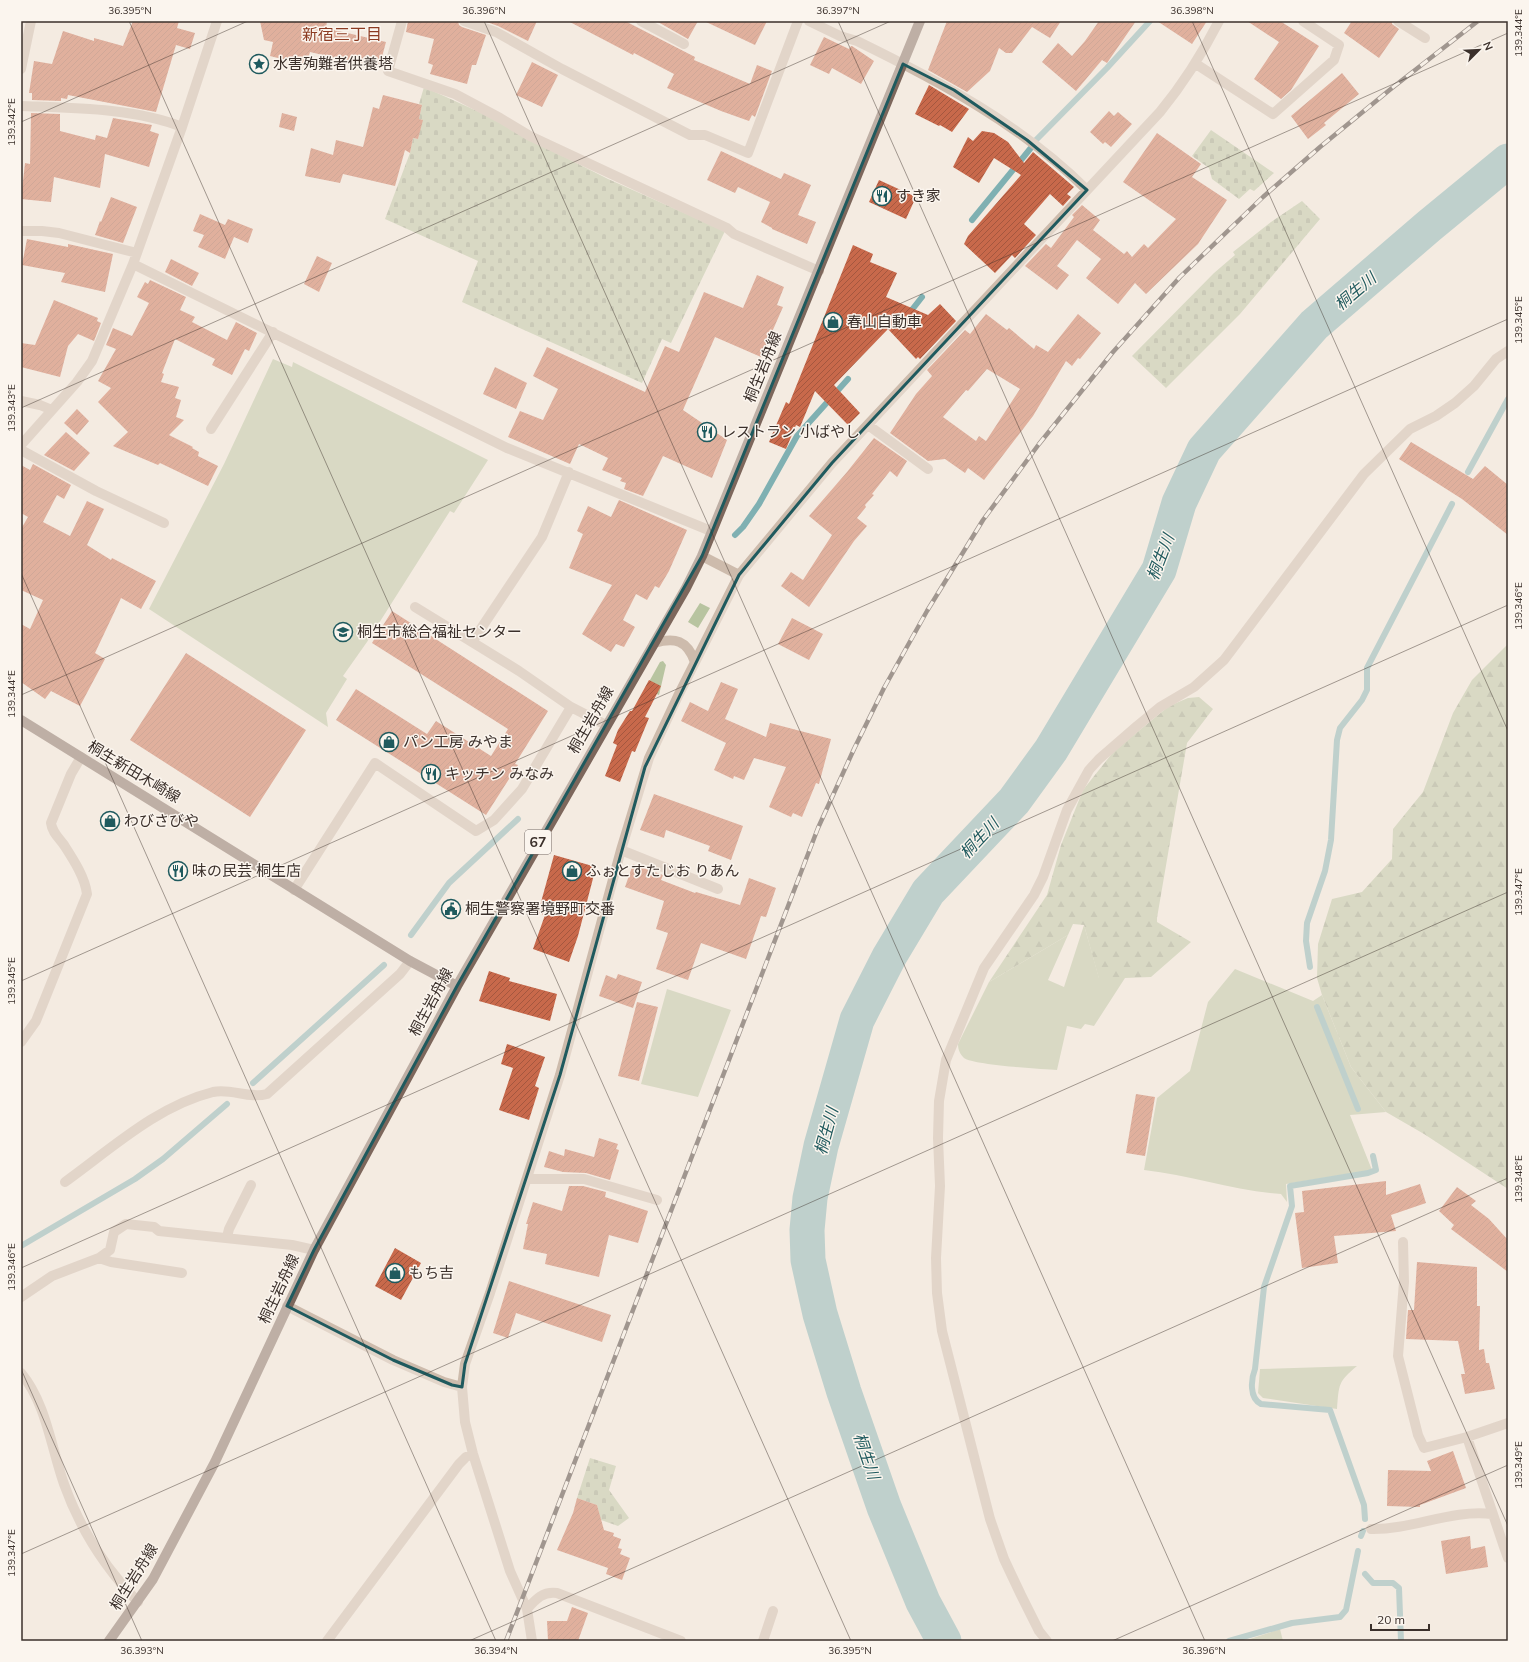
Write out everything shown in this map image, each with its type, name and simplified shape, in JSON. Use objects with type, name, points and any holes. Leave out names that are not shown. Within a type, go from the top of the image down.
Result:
[{"type":"main road","name":"桐生岩舟線","points":[[109,1641],[153,1579],[215,1462],[314,1250],[457,986],[654,643],[702,556],[920,21]]},
{"type":"main road","name":"桐生新田木崎線","points":[[21,720],[410,961],[457,986]]},
{"type":"street","points":[[21,445],[86,372],[92,361],[133,264],[182,127],[217,21]]},
{"type":"street","points":[[402,21],[388,71],[454,94],[544,142],[727,228],[734,234],[819,271]]},
{"type":"street","points":[[464,21],[496,32],[562,69],[690,135],[705,135],[748,153],[798,21]]},
{"type":"street","points":[[641,21],[684,44]]},
{"type":"street","points":[[809,21],[840,36],[857,41],[954,90],[1058,162],[1087,190]]},
{"type":"street","points":[[532,1641],[527,1609],[512,1577],[473,1454],[465,1422],[462,1387],[465,1364],[560,1076],[622,850],[649,758],[739,575],[832,463],[1160,112],[1179,89],[1196,64],[1219,21]]},
{"type":"street","points":[[1196,64],[1273,114],[1334,60],[1339,45],[1303,21]]},
{"type":"street","points":[[1398,21],[1425,38]]},
{"type":"street","points":[[21,69],[27,24]]},
{"type":"street","points":[[21,106],[75,108],[111,112],[161,120],[182,127]]},
{"type":"street","points":[[21,231],[59,233],[136,253]]},
{"type":"street","points":[[133,264],[494,441],[711,531]]},
{"type":"street","points":[[211,429],[274,332]]},
{"type":"street","points":[[1047,1641],[1020,1596],[990,1519],[942,1331],[937,1293],[936,1258],[940,1186],[938,1138],[939,1109],[946,1060],[984,968],[1034,895],[1043,877],[1067,810],[1089,770],[1099,759],[1160,707],[1194,687],[1224,660],[1364,474],[1410,429],[1456,404],[1474,386],[1496,359],[1508,351]]},
{"type":"street","points":[[21,401],[40,404],[52,410]]},
{"type":"street","points":[[868,425],[928,469]]},
{"type":"street","points":[[21,450],[96,491],[164,523]]},
{"type":"street","points":[[472,642],[542,537],[569,472]]},
{"type":"street","points":[[702,556],[739,575]]},
{"type":"street","points":[[415,607],[519,671],[571,707],[606,725]]},
{"type":"street","points":[[654,643],[665,640],[678,641],[686,646],[692,654],[695,662]]},
{"type":"street","points":[[294,890],[375,763],[476,831],[494,820],[522,789],[571,707]]},
{"type":"street","points":[[21,1042],[36,1021],[87,894],[86,885],[64,845],[52,829],[51,823],[71,774],[81,757]]},
{"type":"street","points":[[622,850],[718,889]]},
{"type":"street","points":[[65,1182],[153,1118],[180,1104],[221,1091],[259,1096],[267,1094],[400,974],[410,961]]},
{"type":"street","points":[[527,1179],[584,1179],[657,1200]]},
{"type":"street","points":[[227,1238],[229,1229],[251,1185]]},
{"type":"street","points":[[21,1297],[52,1276],[99,1258],[110,1250],[114,1232],[126,1224],[154,1227],[159,1231],[292,1245],[314,1250]]},
{"type":"street","points":[[1403,1242],[1404,1282],[1398,1356],[1418,1435],[1424,1448],[1467,1437],[1508,1423]]},
{"type":"street","points":[[99,1258],[111,1262],[182,1273]]},
{"type":"street","points":[[287,1306],[393,1360],[452,1385],[462,1387]]},
{"type":"street","points":[[21,1373],[30,1383],[37,1397],[64,1484],[79,1521],[105,1564],[138,1602]]},
{"type":"street","points":[[1467,1437],[1492,1514],[1506,1543],[1508,1558]]},
{"type":"street","points":[[327,1641],[459,1464],[466,1457],[473,1454]]},
{"type":"street","points":[[1371,1529],[1388,1530],[1439,1518],[1478,1512],[1492,1514]]},
{"type":"street","points":[[527,1609],[538,1597],[545,1593],[557,1594],[681,1641]]},
{"type":"street","points":[[762,1641],[773,1611]]},
{"type":"highlighted area","points":[[903,64],[954,90],[1027,140],[1087,190],[832,463],[739,575],[645,767],[560,1075],[465,1364],[462,1387],[452,1385],[393,1360],[287,1306],[314,1250],[457,986],[702,556]]},
{"type":"green space","points":[[424,87],[497,120],[529,139],[608,179],[725,231],[671,343],[662,339],[642,383],[462,302],[478,261],[385,219],[410,153],[413,138],[418,139],[422,120],[419,119],[422,105],[419,104]]},
{"type":"green space","points":[[1211,130],[1274,173],[1254,191],[1250,189],[1239,199],[1212,179],[1209,168],[1192,156]]},
{"type":"green space","points":[[1302,201],[1320,219],[1240,314],[1166,388],[1132,356],[1214,273],[1235,255],[1233,252],[1271,222]]},
{"type":"green space","points":[[273,359],[292,367],[293,362],[488,460],[454,513],[450,511],[367,642],[343,676],[347,679],[326,713],[328,727],[149,609],[224,464]]},
{"type":"green space","points":[[700,603],[710,608],[698,628],[688,622]]},
{"type":"green space","points":[[1508,644],[1508,1189],[1424,1134],[1386,1112],[1351,1067],[1322,995],[1317,978],[1318,944],[1332,899],[1362,892],[1392,859],[1393,829],[1423,792],[1453,713],[1472,680]]},
{"type":"green space","points":[[663,661],[666,665],[659,695],[645,689],[660,662]]},
{"type":"green space","points":[[1199,697],[1213,709],[1187,743],[1157,918],[1157,922],[1191,942],[1151,977],[1099,979],[1084,925],[1073,924],[1068,935],[989,982],[1047,895],[1061,845],[1083,790],[1114,751],[1169,706],[1188,698]]},
{"type":"green space","points":[[1084,925],[1099,978],[1125,978],[1094,1026],[1085,1024],[1081,1029],[1067,1026],[1057,1070],[993,1065],[964,1058],[958,1048],[958,1044],[989,982],[1068,935],[1048,980],[1064,987]]},
{"type":"green space","points":[[1235,969],[1313,1001],[1322,995],[1351,1067],[1386,1112],[1350,1115],[1372,1170],[1286,1184],[1287,1202],[1281,1194],[1247,1190],[1178,1175],[1144,1170],[1157,1098],[1190,1071],[1208,1002]]},
{"type":"green space","points":[[667,989],[731,1010],[698,1097],[641,1084]]},
{"type":"green space","points":[[1357,1366],[1346,1376],[1341,1384],[1338,1394],[1337,1409],[1263,1398],[1258,1393],[1260,1369]]},
{"type":"green space","points":[[590,1458],[616,1466],[609,1490],[629,1518],[618,1526],[601,1520],[597,1505],[577,1498]]},
{"type":"green space","points":[[1280,1629],[1283,1641],[1244,1641]]},
{"type":"building","points":[[133,21],[179,21],[177,28],[195,33],[190,49],[176,45],[156,112],[68,95],[67,99],[61,98],[61,101],[32,100],[32,93],[29,93],[34,61],[52,64],[63,31],[94,41],[94,38],[123,46]]},
{"type":"building","points":[[260,21],[327,21],[326,28],[386,42],[379,68],[310,52],[306,65],[270,56],[273,42],[264,40]]},
{"type":"building","points":[[408,21],[458,21],[459,25],[462,27],[486,35],[476,65],[472,65],[467,84],[430,74],[433,65],[428,63],[434,39],[406,32]]},
{"type":"building","points":[[484,21],[537,21],[528,41],[498,26]]},
{"type":"building","points":[[568,21],[625,21],[695,57],[694,60],[750,84],[757,65],[772,71],[755,117],[752,115],[749,121],[667,88],[674,74],[634,53],[633,55]]},
{"type":"building","points":[[658,21],[698,21],[688,39]]},
{"type":"building","points":[[704,21],[767,21],[755,45]]},
{"type":"building","points":[[947,21],[1061,21],[1050,38],[1032,27],[1012,53],[1006,53],[999,48],[990,71],[967,92],[928,70]]},
{"type":"building","points":[[1099,21],[1136,21],[1107,63],[1102,60],[1076,91],[1042,62],[1058,43],[1072,56]]},
{"type":"building","points":[[1157,21],[1207,21],[1192,44]]},
{"type":"building","points":[[1247,21],[1280,21],[1319,46],[1291,90],[1281,99],[1254,79],[1279,42]]},
{"type":"building","points":[[1352,21],[1392,21],[1392,24],[1399,29],[1379,58],[1344,33]]},
{"type":"building","points":[[824,37],[849,49],[852,46],[874,61],[861,84],[832,68],[829,74],[810,65]]},
{"type":"building","points":[[532,62],[558,75],[542,107],[516,95]]},
{"type":"building","points":[[1342,73],[1359,94],[1324,123],[1326,125],[1308,139],[1291,116]]},
{"type":"building","points":[[929,85],[969,109],[952,132],[915,114]]},
{"type":"building","points":[[383,95],[422,105],[419,119],[423,120],[418,139],[413,138],[410,153],[405,150],[395,186],[343,174],[340,183],[305,176],[311,148],[333,155],[336,140],[363,147],[373,107],[379,109]]},
{"type":"building","points":[[1109,111],[1114,116],[1118,112],[1132,124],[1111,147],[1105,142],[1103,144],[1090,132]]},
{"type":"building","points":[[31,113],[60,114],[60,131],[95,140],[96,135],[107,138],[113,118],[152,125],[150,131],[159,134],[149,167],[105,154],[100,188],[54,177],[51,202],[21,199],[25,163],[30,164]]},
{"type":"building","points":[[282,113],[297,117],[294,131],[279,127]]},
{"type":"building","points":[[982,131],[994,133],[1008,142],[1024,163],[1033,152],[1074,187],[1067,194],[1071,197],[1063,206],[1050,194],[1024,224],[1036,235],[1015,258],[1012,255],[995,273],[964,244],[968,236],[1021,175],[994,158],[979,183],[953,167],[968,137],[973,141]]},
{"type":"building","points":[[1157,133],[1201,164],[1192,177],[1227,200],[1198,244],[1146,294],[1135,283],[1118,304],[1086,278],[1101,259],[1077,240],[1057,266],[1069,275],[1057,290],[1025,266],[1046,244],[1051,248],[1074,217],[1072,215],[1082,205],[1100,220],[1093,230],[1124,254],[1127,251],[1132,257],[1144,244],[1148,248],[1176,219],[1123,182]]},
{"type":"building","points":[[721,151],[781,179],[784,173],[811,185],[798,215],[816,222],[807,244],[772,229],[761,222],[770,202],[738,187],[735,193],[707,180]]},
{"type":"building","points":[[879,180],[916,197],[906,219],[869,202]]},
{"type":"building","points":[[111,197],[137,207],[123,243],[95,235]]},
{"type":"building","points":[[200,214],[225,225],[228,219],[253,229],[248,243],[234,237],[225,259],[198,247],[204,235],[193,231]]},
{"type":"building","points":[[27,239],[68,247],[68,244],[113,254],[105,292],[61,282],[65,273],[22,265]]},
{"type":"building","points":[[853,245],[873,254],[870,262],[897,273],[886,297],[928,315],[940,304],[956,321],[920,359],[918,357],[916,359],[888,329],[834,385],[860,413],[848,425],[815,391],[800,427],[796,425],[786,449],[769,442],[786,402],[789,404]]},
{"type":"building","points":[[317,256],[332,263],[319,292],[304,284]]},
{"type":"building","points":[[171,259],[199,273],[192,286],[165,272]]},
{"type":"building","points":[[757,275],[784,287],[777,305],[783,307],[761,357],[715,337],[683,410],[727,440],[712,478],[663,456],[643,496],[624,489],[626,483],[620,481],[622,478],[602,470],[608,458],[579,444],[570,464],[508,437],[520,411],[543,420],[558,389],[533,376],[547,347],[645,392],[665,346],[679,352],[704,292],[743,308]]},
{"type":"building","points":[[150,280],[186,297],[180,310],[195,317],[192,322],[227,340],[236,322],[257,333],[249,351],[245,349],[232,375],[212,365],[215,359],[175,339],[162,373],[164,374],[161,382],[179,387],[175,398],[181,400],[176,417],[184,420],[169,435],[193,447],[192,448],[199,452],[198,456],[218,466],[208,486],[160,463],[158,465],[113,446],[128,432],[98,402],[111,388],[98,381],[116,349],[106,345],[113,328],[132,336],[149,303],[137,297],[145,282],[148,284]]},
{"type":"building","points":[[54,300],[98,318],[97,321],[101,323],[94,341],[78,334],[68,346],[60,377],[21,367],[21,343],[35,345]]},
{"type":"building","points":[[986,314],[1007,330],[1009,328],[1034,349],[1036,345],[1048,352],[1078,314],[1101,333],[1080,359],[1078,358],[1072,366],[1066,361],[1033,416],[984,480],[968,468],[965,473],[945,459],[928,461],[890,433],[916,394],[932,376],[927,370],[965,330],[970,334]],"holes":[[[987,369],[1020,389],[986,441],[979,436],[976,441],[943,417],[966,390],[968,391]]]},
{"type":"building","points":[[495,367],[527,383],[516,409],[483,394]]},
{"type":"building","points":[[77,409],[89,421],[77,435],[64,423]]},
{"type":"building","points":[[66,432],[90,453],[74,471],[44,455]]},
{"type":"building","points":[[874,438],[907,461],[897,477],[890,471],[872,494],[874,495],[865,505],[866,507],[857,518],[867,526],[854,541],[809,607],[781,586],[791,572],[803,580],[832,535],[809,516]]},
{"type":"building","points":[[1411,442],[1473,479],[1485,466],[1508,485],[1508,535],[1462,499],[1399,459]]},
{"type":"building","points":[[33,464],[71,485],[64,499],[57,495],[43,522],[70,536],[87,501],[104,509],[87,545],[111,560],[112,558],[156,581],[141,609],[121,598],[95,653],[105,659],[80,706],[51,691],[45,699],[21,682],[21,624],[30,629],[43,600],[21,590],[21,529],[28,517],[21,513],[21,465],[30,470]]},
{"type":"building","points":[[619,500],[687,530],[669,571],[659,588],[655,586],[647,600],[636,594],[623,620],[635,627],[624,647],[616,644],[611,652],[582,634],[612,585],[569,568],[583,534],[577,531],[588,506],[611,517]]},
{"type":"building","points":[[392,611],[548,711],[515,764],[518,765],[486,815],[336,720],[356,689],[427,734],[436,721],[491,756],[508,729],[372,643]]},
{"type":"building","points":[[792,618],[823,634],[809,660],[778,644]]},
{"type":"building","points":[[186,653],[306,730],[250,817],[130,740]]},
{"type":"building","points":[[649,680],[661,686],[645,717],[649,718],[635,752],[632,751],[620,782],[605,776],[617,745],[613,743],[618,730],[630,711],[632,711]]},
{"type":"building","points":[[721,682],[738,689],[725,719],[766,737],[770,723],[831,739],[819,784],[816,783],[802,817],[793,813],[791,817],[769,807],[786,767],[754,758],[744,780],[734,776],[733,779],[714,770],[726,743],[681,721],[690,702],[708,711]]},
{"type":"building","points":[[654,794],[743,826],[731,860],[708,851],[710,846],[666,830],[664,838],[640,830]]},
{"type":"building","points":[[554,855],[596,867],[578,936],[569,962],[533,949],[545,915],[538,913]]},
{"type":"building","points":[[633,864],[663,875],[661,880],[695,893],[696,892],[740,905],[749,878],[776,888],[766,917],[761,916],[746,959],[701,943],[688,980],[656,969],[668,933],[656,929],[664,901],[625,887]]},
{"type":"building","points":[[489,971],[510,978],[509,981],[557,994],[550,1021],[479,1001]]},
{"type":"building","points":[[618,974],[642,982],[633,1008],[599,996],[606,975],[616,979]]},
{"type":"building","points":[[637,1002],[658,1007],[639,1081],[618,1076]]},
{"type":"building","points":[[507,1044],[545,1057],[535,1086],[539,1088],[529,1120],[499,1110],[513,1068],[501,1064]]},
{"type":"building","points":[[1136,1094],[1155,1097],[1145,1156],[1126,1153]]},
{"type":"building","points":[[599,1138],[618,1144],[616,1149],[619,1150],[610,1180],[586,1173],[563,1172],[544,1167],[549,1151],[564,1156],[565,1149],[594,1157]]},
{"type":"building","points":[[1386,1181],[1386,1195],[1420,1184],[1426,1203],[1391,1215],[1396,1231],[1334,1236],[1338,1263],[1302,1268],[1295,1213],[1304,1212],[1302,1191]]},
{"type":"building","points":[[569,1186],[583,1186],[606,1192],[605,1197],[648,1211],[638,1243],[609,1235],[599,1277],[545,1264],[547,1254],[523,1249],[528,1224],[526,1224],[533,1202],[562,1211]]},
{"type":"building","points":[[1457,1187],[1476,1201],[1471,1205],[1489,1219],[1508,1240],[1508,1272],[1451,1229],[1454,1225],[1439,1211]]},
{"type":"building","points":[[395,1248],[421,1263],[401,1300],[375,1286]]},
{"type":"building","points":[[1417,1262],[1477,1267],[1477,1306],[1480,1306],[1479,1350],[1484,1349],[1486,1363],[1489,1363],[1495,1389],[1465,1394],[1461,1374],[1465,1374],[1458,1341],[1406,1339],[1408,1310],[1414,1310]]},
{"type":"building","points":[[509,1281],[611,1315],[602,1342],[516,1313],[508,1338],[493,1333]]},
{"type":"building","points":[[1453,1451],[1466,1488],[1420,1505],[1420,1507],[1387,1506],[1388,1470],[1431,1471],[1427,1461]]},
{"type":"building","points":[[577,1498],[597,1505],[604,1530],[614,1533],[613,1536],[621,1539],[618,1548],[622,1549],[620,1554],[630,1558],[622,1580],[606,1574],[608,1568],[557,1550],[573,1513]]},
{"type":"building","points":[[1470,1536],[1471,1549],[1485,1546],[1488,1567],[1446,1574],[1441,1541]]},
{"type":"building","points":[[572,1607],[588,1613],[578,1641],[548,1641],[547,1621],[567,1621]]},
{"type":"waterway","points":[[1036,140],[1107,68],[1150,21]]},
{"type":"waterway","points":[[972,220],[1030,149]]},
{"type":"waterway","name":"桐生川","points":[[944,1641],[923,1602],[884,1507],[844,1392],[820,1314],[808,1260],[807,1230],[810,1198],[821,1146],[857,1020],[889,957],[928,892],[1014,801],[1051,750],[1159,570],[1179,503],[1204,450],[1314,325],[1429,226],[1508,161]]},
{"type":"waterway","points":[[911,311],[922,297]]},
{"type":"waterway","points":[[735,535],[743,527],[759,504],[797,436],[848,379]]},
{"type":"waterway","points":[[1468,472],[1508,399]]},
{"type":"waterway","points":[[1310,967],[1306,941],[1307,923],[1325,871],[1331,840],[1337,740],[1340,728],[1362,700],[1367,690],[1367,668],[1452,504]]},
{"type":"waterway","points":[[411,935],[449,883],[518,819]]},
{"type":"waterway","points":[[253,1083],[384,965]]},
{"type":"waterway","points":[[1317,1007],[1358,1109]]},
{"type":"waterway","points":[[21,1246],[135,1179],[163,1159],[227,1104]]},
{"type":"waterway","points":[[1365,1519],[1364,1505],[1330,1410],[1261,1404],[1254,1397],[1252,1383],[1255,1369],[1264,1287],[1292,1206],[1290,1186],[1368,1173],[1376,1170],[1373,1156]]},
{"type":"waterway","points":[[1361,1536],[1363,1531]]},
{"type":"waterway","points":[[1229,1641],[1292,1623],[1340,1617],[1346,1610],[1358,1551]]},
{"type":"waterway","points":[[1365,1574],[1373,1583],[1393,1583],[1399,1588],[1401,1641]]},
{"type":"railway","points":[[506,1641],[818,828],[884,688],[927,611],[983,520],[1039,444],[1113,352],[1180,277],[1263,197],[1320,147],[1392,88],[1478,21]]},
{"type":"place","name":"水害殉難者供養塔","points":[[259,64]]},
{"type":"place","name":"すき家","points":[[882,196]]},
{"type":"place","name":"春山自動車","points":[[833,322]]},
{"type":"place","name":"レストラン 小ばやし","points":[[707,432]]},
{"type":"place","name":"桐生市総合福祉センター","points":[[343,632]]},
{"type":"place","name":"パン工房 みやま","points":[[389,742]]},
{"type":"place","name":"キッチン みなみ","points":[[431,774]]},
{"type":"place","name":"わびさびや","points":[[110,821]]},
{"type":"place","name":"味の民芸 桐生店","points":[[178,871]]},
{"type":"place","name":"ふぉとすたじお りあん","points":[[572,871]]},
{"type":"place","name":"桐生警察署境野町交番","points":[[451,909]]},
{"type":"place","name":"もち吉","points":[[395,1273]]},
{"type":"district","name":"新宿三丁目","points":[[342,34]]}]
